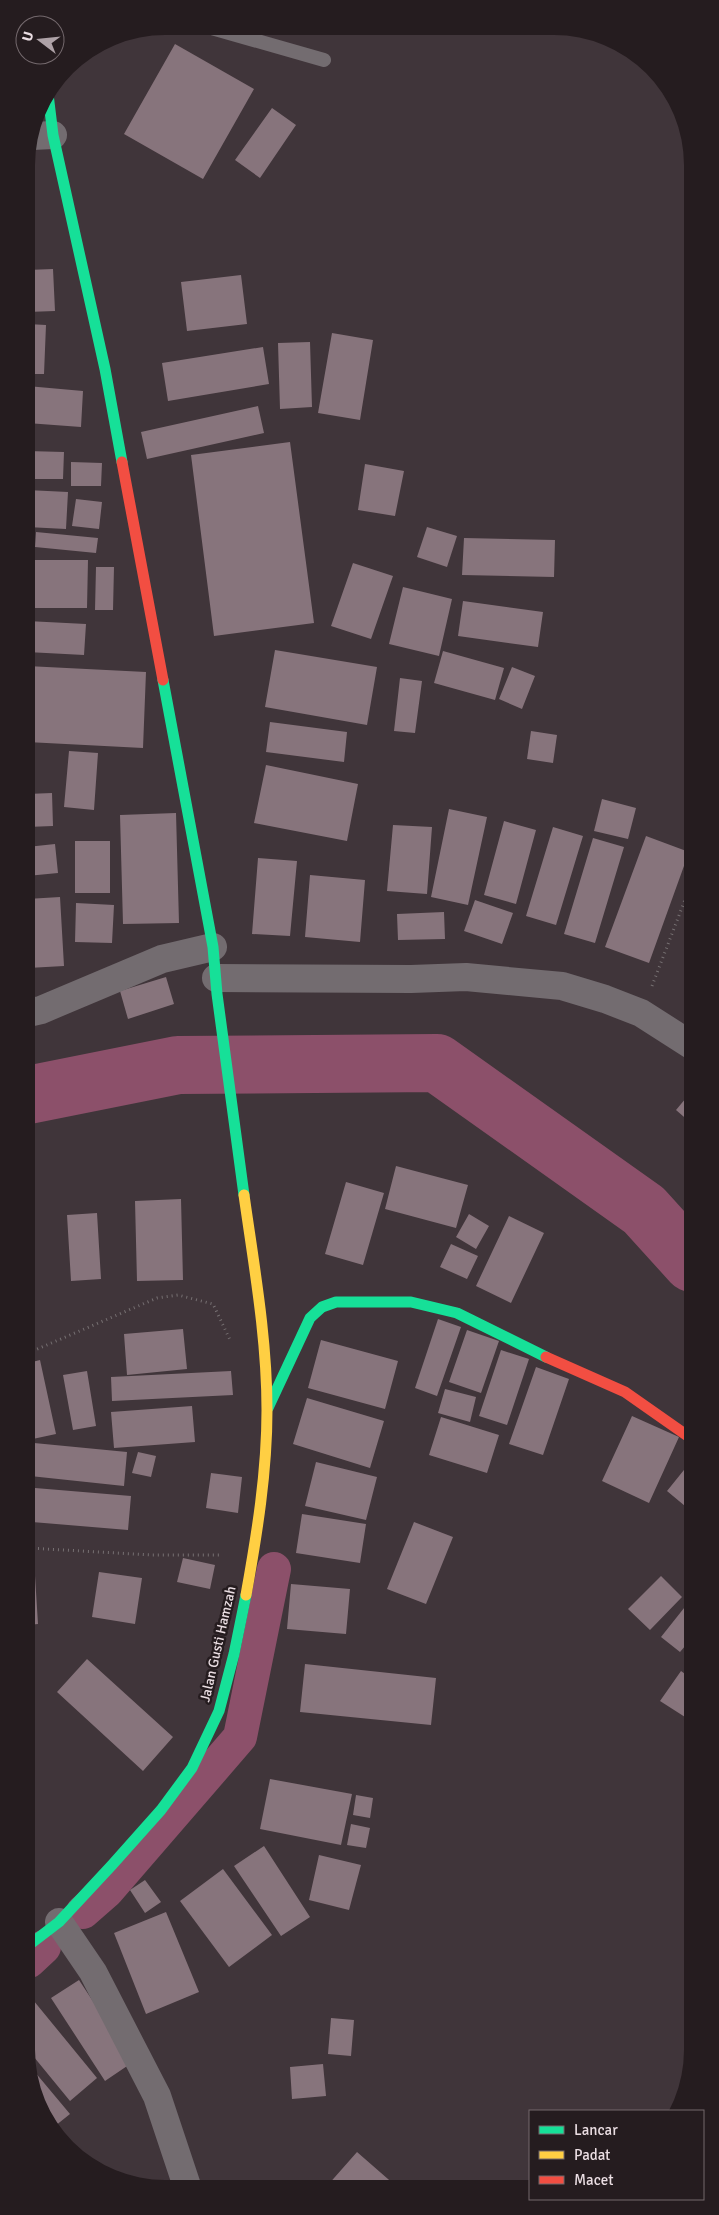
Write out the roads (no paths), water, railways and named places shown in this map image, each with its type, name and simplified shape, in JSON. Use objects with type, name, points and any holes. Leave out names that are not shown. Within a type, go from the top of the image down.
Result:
[{"type":"street","name":"Jalan Gusti Hamzah","points":[[35,1940],[58,1922],[161,1810],[192,1768],[218,1711],[234,1654],[253,1556],[265,1459],[267,1409],[260,1312],[248,1237],[216,986],[213,947],[105,369],[42,136],[45,115]]},
{"type":"street","points":[[35,1011],[162,960],[213,947]]},
{"type":"street","points":[[216,986],[483,978],[562,986],[605,999],[641,1013],[684,1041]]},
{"type":"street","points":[[267,1409],[299,1338],[310,1318],[322,1307],[336,1302],[411,1302],[457,1313],[580,1373],[625,1392],[684,1433]]},
{"type":"street","points":[[58,1922],[93,1972],[158,2096],[185,2180]]},
{"type":"lane","points":[[239,35],[324,60]]},
{"type":"waterway","points":[[35,1094],[178,1065],[437,1063],[644,1210],[684,1254]]},
{"type":"waterway","points":[[83,1912],[107,1891],[240,1737],[274,1569]]},
{"type":"waterway","points":[[35,1955],[44,1947]]}]
